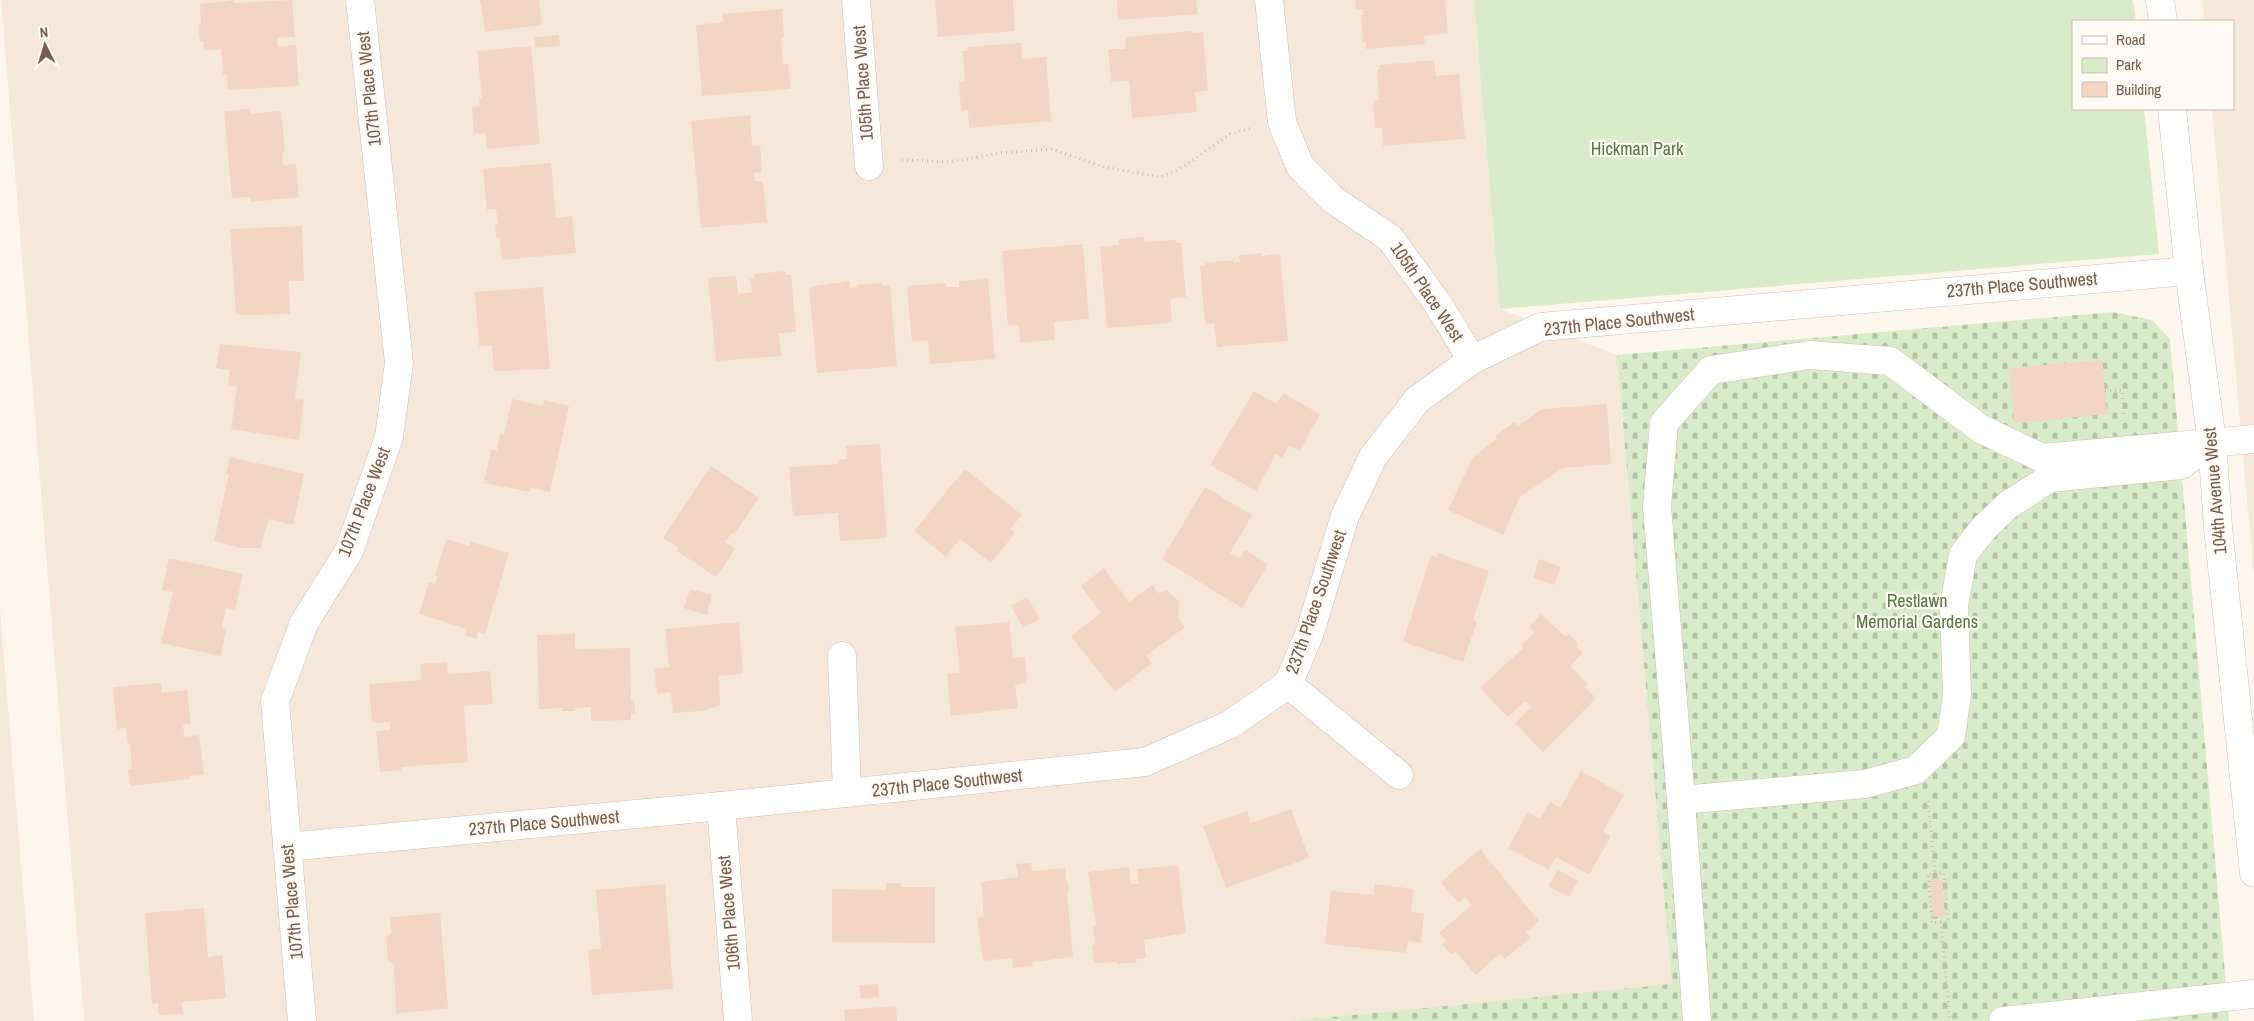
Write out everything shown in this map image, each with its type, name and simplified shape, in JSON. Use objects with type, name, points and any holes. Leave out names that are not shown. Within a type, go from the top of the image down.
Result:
[{"type":"street","name":"107th Place West","points":[[302,1021],[275,701],[304,624],[349,551],[389,437],[399,363],[360,0]]},
{"type":"street","name":"105th Place West","points":[[856,0],[869,162]]},
{"type":"street","name":"105th Place West","points":[[1269,0],[1282,122],[1300,166],[1332,199],[1390,238],[1438,304],[1472,360]]},
{"type":"street","points":[[2160,0],[2163,20]]},
{"type":"street","name":"104th Avenue West","points":[[2172,110],[2189,271],[2212,442],[2218,527],[2254,873]]},
{"type":"street","name":"237th Place Southwest","points":[[287,847],[721,806],[1146,762],[1231,724],[1288,684],[1310,632],[1345,516],[1373,457],[1416,400],[1472,360],[1540,328],[2189,271]]},
{"type":"street","points":[[1697,1021],[1657,506],[1664,422],[1711,370],[1810,355],[1890,361],[1981,429],[2042,458],[2254,439]]},
{"type":"street","points":[[1681,800],[1865,784],[1916,770],[1951,736],[1958,695],[1954,605],[1963,556],[1983,529],[2008,506],[2050,478],[2181,465],[2212,442]]},
{"type":"street","points":[[842,656],[847,793]]},
{"type":"street","points":[[1288,684],[1399,775]]},
{"type":"street","name":"106th Place West","points":[[721,806],[738,1021]]},
{"type":"street","points":[[2003,1021],[2254,994]]},
{"type":"path","points":[[869,162],[950,162],[1000,153],[1052,149],[1104,167],[1159,177],[1180,169],[1230,134],[1282,122]]},
{"type":"path","points":[[2105,391],[2122,390],[2124,418],[2115,419]]},
{"type":"path","points":[[1925,763],[1935,874]]},
{"type":"path","points":[[1944,873],[1948,922],[1932,923],[1928,874],[1935,874],[1944,873]]},
{"type":"path","points":[[1941,922],[1950,1021]]},
{"type":"shaded area","points":[[1,0],[1474,0],[1500,309],[1617,355],[1673,991],[1328,1021],[84,1021]]},
{"type":"shaded area","points":[[2202,0],[2254,0],[2254,578],[2212,110],[2234,110],[2234,20],[2204,20]]},
{"type":"shaded area","points":[[0,609],[34,1021],[0,1021]]},
{"type":"green space","name":"Hickman Park","points":[[1474,0],[2133,0],[2136,20],[2072,20],[2072,110],[2144,110],[2159,254],[1500,309]]},
{"type":"green space","name":"Restlawn Memorial Gardens","points":[[2113,312],[2152,320],[2170,339],[2229,1021],[1291,1021],[1672,984],[1617,355]]},
{"type":"building","points":[[233,0],[233,3],[292,0],[295,37],[277,38],[278,47],[296,45],[299,86],[228,90],[227,75],[223,75],[221,49],[204,51],[203,41],[200,41],[198,24],[201,24],[200,4]]},
{"type":"building","points":[[480,0],[539,0],[542,25],[485,32]]},
{"type":"building","points":[[935,0],[1013,0],[1015,31],[938,37]]},
{"type":"building","points":[[1117,0],[1196,0],[1198,14],[1118,20]]},
{"type":"building","points":[[1355,0],[1445,0],[1448,33],[1424,36],[1425,44],[1366,49],[1366,42],[1363,43],[1361,15],[1363,15],[1363,9],[1356,10]]},
{"type":"building","points":[[782,9],[784,37],[781,37],[783,64],[788,64],[791,89],[702,96],[696,25],[723,22],[722,14]]},
{"type":"building","points":[[1193,31],[1193,33],[1203,32],[1208,90],[1195,92],[1197,112],[1132,118],[1129,81],[1111,82],[1108,49],[1126,49],[1125,37]]},
{"type":"building","points":[[559,35],[560,46],[535,48],[534,37]]},
{"type":"building","points":[[1021,43],[1022,59],[1046,57],[1051,121],[969,128],[968,110],[961,111],[959,82],[965,82],[963,51],[968,51],[967,47]]},
{"type":"building","points":[[531,46],[540,144],[487,149],[485,133],[474,134],[472,107],[480,106],[479,98],[482,98],[477,51]]},
{"type":"building","points":[[1434,60],[1436,76],[1459,74],[1465,139],[1383,146],[1382,128],[1375,128],[1373,101],[1379,100],[1377,70],[1380,69],[1380,65]]},
{"type":"building","points":[[249,109],[250,114],[281,111],[285,151],[282,152],[283,165],[296,164],[299,197],[251,202],[251,197],[232,198],[224,111]]},
{"type":"building","points":[[750,115],[752,146],[760,145],[762,172],[754,173],[755,181],[763,181],[767,222],[701,228],[691,121]]},
{"type":"building","points":[[551,163],[556,218],[572,216],[576,253],[502,260],[499,237],[496,238],[495,224],[498,224],[496,209],[487,210],[483,169]]},
{"type":"building","points":[[302,226],[304,281],[289,281],[290,314],[236,315],[230,229]]},
{"type":"building","points":[[1144,237],[1145,242],[1176,240],[1176,243],[1181,243],[1186,297],[1170,299],[1172,323],[1107,328],[1100,247],[1119,245],[1119,239]]},
{"type":"building","points":[[1083,244],[1089,319],[1054,322],[1055,340],[1020,343],[1019,325],[1008,326],[1002,251]]},
{"type":"building","points":[[1262,253],[1262,256],[1280,254],[1288,341],[1217,347],[1214,323],[1205,324],[1200,266],[1206,265],[1206,263],[1233,260],[1234,263],[1240,262],[1239,255]]},
{"type":"building","points":[[785,271],[786,275],[791,275],[796,332],[779,333],[781,356],[716,361],[708,278],[736,276],[738,294],[752,292],[750,279],[755,278],[754,274]]},
{"type":"building","points":[[988,279],[995,359],[930,364],[928,340],[912,342],[907,286],[946,283],[946,287],[959,287],[959,281]]},
{"type":"building","points":[[850,281],[850,288],[857,287],[857,285],[883,283],[883,286],[890,285],[897,366],[817,373],[809,287]]},
{"type":"building","points":[[543,287],[550,369],[494,371],[492,346],[479,346],[475,292]]},
{"type":"building","points":[[220,344],[301,352],[295,399],[304,400],[299,440],[231,429],[237,387],[228,386],[230,370],[216,368]]},
{"type":"building","points":[[2102,360],[2107,414],[2014,423],[2009,368]]},
{"type":"building","points":[[1254,391],[1277,404],[1283,393],[1320,414],[1300,451],[1289,446],[1282,458],[1276,454],[1256,491],[1210,465]]},
{"type":"building","points":[[512,399],[543,406],[544,400],[569,406],[550,492],[531,488],[530,492],[484,483],[491,450],[497,450],[500,434],[504,435]]},
{"type":"building","points":[[1607,404],[1611,464],[1563,468],[1520,497],[1503,535],[1448,510],[1473,457],[1497,439],[1495,436],[1515,422],[1518,426],[1542,409]]},
{"type":"building","points":[[880,444],[887,538],[840,541],[838,513],[793,516],[789,467],[838,464],[838,460],[847,459],[846,446]]},
{"type":"building","points":[[230,457],[304,474],[293,525],[269,519],[260,548],[242,548],[214,541],[229,474],[226,474]]},
{"type":"building","points":[[711,466],[759,498],[734,534],[732,533],[725,542],[735,549],[716,577],[677,551],[679,548],[663,538]]},
{"type":"building","points":[[965,469],[1022,515],[1010,529],[1015,533],[991,563],[960,539],[946,557],[914,531]]},
{"type":"building","points":[[1205,487],[1252,515],[1230,553],[1240,558],[1245,550],[1268,564],[1242,608],[1162,559]]},
{"type":"building","points":[[446,539],[469,546],[471,542],[509,553],[485,634],[478,632],[476,639],[465,635],[467,629],[419,614],[429,582],[435,584],[438,576],[435,576]]},
{"type":"building","points":[[1438,553],[1489,571],[1473,620],[1477,622],[1463,662],[1403,642],[1431,555],[1438,557]]},
{"type":"building","points":[[169,558],[243,574],[235,610],[226,608],[222,628],[226,629],[221,656],[161,643],[173,592],[162,590]]},
{"type":"building","points":[[1539,559],[1561,567],[1554,585],[1533,578]]},
{"type":"building","points":[[1104,568],[1129,602],[1152,585],[1158,593],[1167,591],[1179,601],[1178,618],[1185,627],[1146,656],[1152,663],[1115,692],[1071,636],[1101,613],[1081,586]]},
{"type":"building","points":[[690,589],[712,595],[707,615],[684,608]]},
{"type":"building","points":[[1027,597],[1040,619],[1023,628],[1011,606]]},
{"type":"building","points":[[1541,614],[1566,637],[1569,634],[1578,644],[1576,646],[1583,653],[1570,666],[1588,684],[1585,687],[1596,698],[1543,752],[1515,723],[1531,707],[1525,701],[1508,717],[1480,688],[1523,648],[1521,646],[1535,632],[1529,626]]},
{"type":"building","points":[[739,622],[743,674],[719,676],[720,705],[702,711],[673,713],[671,692],[657,694],[654,669],[669,667],[665,629]]},
{"type":"building","points":[[1009,622],[1013,658],[1025,657],[1027,683],[1015,685],[1018,708],[951,716],[947,674],[960,673],[955,627]]},
{"type":"building","points":[[575,634],[575,649],[630,648],[631,701],[635,700],[635,713],[631,714],[631,720],[591,721],[591,707],[575,708],[575,711],[562,711],[562,708],[539,709],[537,635]]},
{"type":"building","points":[[447,662],[448,674],[490,671],[493,704],[464,706],[468,762],[401,767],[401,770],[380,772],[376,731],[390,730],[390,722],[372,723],[369,684],[422,680],[420,664]]},
{"type":"building","points":[[161,683],[162,693],[187,690],[191,724],[183,724],[184,734],[185,737],[199,735],[204,775],[189,776],[189,779],[130,786],[128,769],[132,769],[130,744],[128,744],[126,728],[117,729],[113,687]]},
{"type":"building","points":[[1581,771],[1624,795],[1603,831],[1611,836],[1589,875],[1556,857],[1549,870],[1508,848],[1528,812],[1540,819],[1550,802],[1560,808]]},
{"type":"building","points":[[1291,809],[1309,858],[1226,888],[1203,826],[1247,811],[1251,823]]},
{"type":"building","points":[[1480,849],[1539,921],[1526,932],[1530,938],[1505,959],[1500,954],[1476,975],[1455,951],[1451,954],[1442,944],[1446,941],[1439,933],[1472,905],[1465,897],[1458,903],[1441,882]]},
{"type":"building","points":[[1031,863],[1032,871],[1065,868],[1069,892],[1067,892],[1073,957],[1032,962],[1033,966],[1013,968],[1012,958],[983,961],[977,918],[984,917],[981,882],[1018,877],[1016,864]]},
{"type":"building","points":[[1178,865],[1186,933],[1144,940],[1146,958],[1136,959],[1137,962],[1118,964],[1118,962],[1094,963],[1092,945],[1095,945],[1093,925],[1096,925],[1088,872],[1129,867],[1131,884],[1139,884],[1137,869]]},
{"type":"building","points":[[1558,870],[1578,881],[1569,897],[1548,886]]},
{"type":"building","points":[[1942,878],[1945,916],[1933,917],[1930,879]]},
{"type":"building","points":[[886,883],[901,883],[901,887],[935,887],[935,943],[832,942],[832,889],[886,890]]},
{"type":"building","points":[[665,884],[673,989],[592,995],[588,950],[601,949],[596,890]]},
{"type":"building","points":[[1375,884],[1414,889],[1411,912],[1424,914],[1421,943],[1408,941],[1406,953],[1325,944],[1331,891],[1374,895]]},
{"type":"building","points":[[204,908],[208,957],[222,955],[226,998],[182,1002],[183,1014],[158,1015],[158,1003],[152,1004],[145,913]]},
{"type":"building","points":[[440,913],[448,1009],[396,1013],[394,965],[388,961],[386,938],[391,933],[390,917]]},
{"type":"building","points":[[878,984],[879,997],[861,999],[859,985]]},
{"type":"building","points":[[896,1006],[897,1021],[845,1021],[844,1010]]}]
